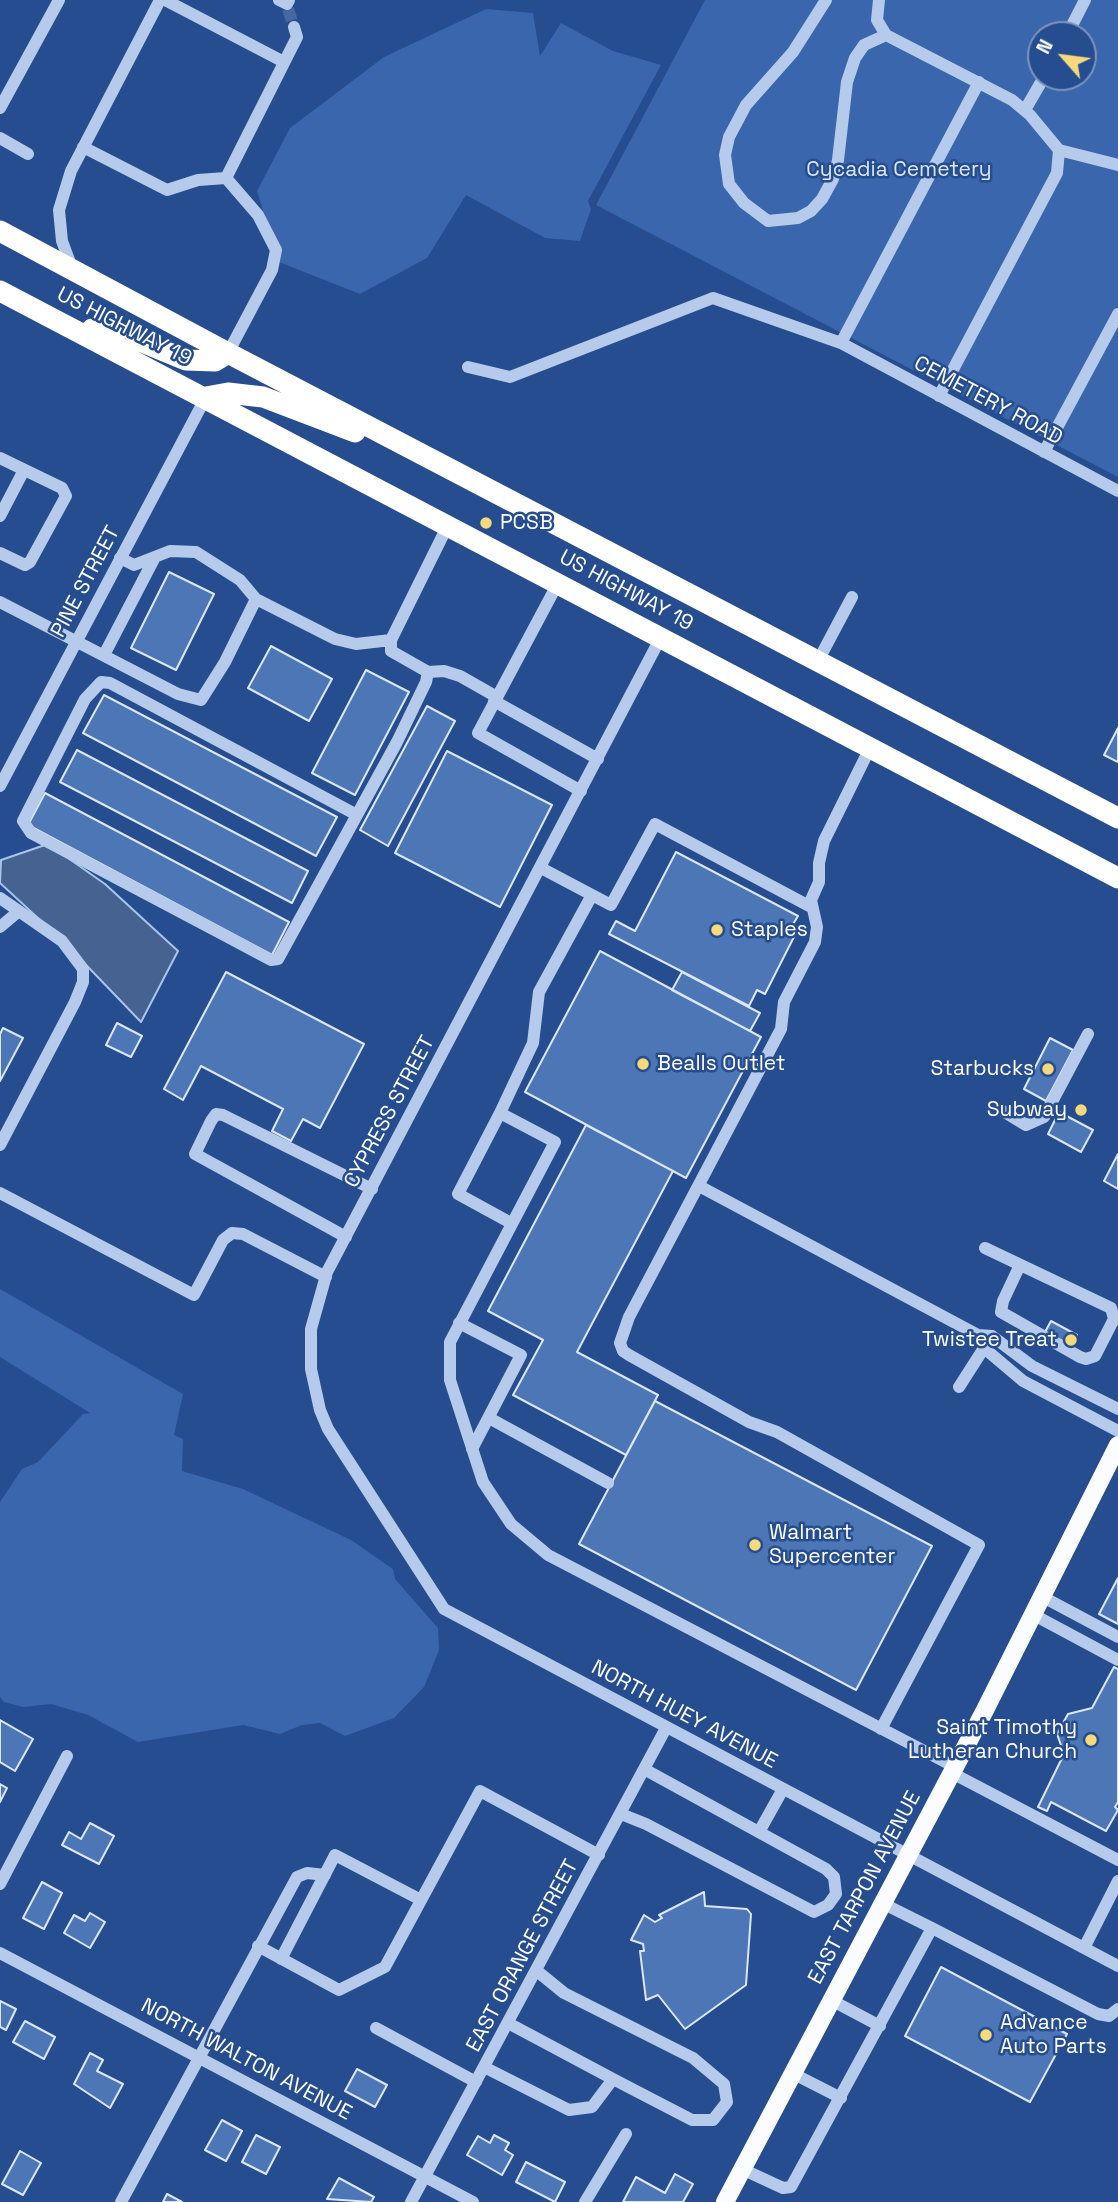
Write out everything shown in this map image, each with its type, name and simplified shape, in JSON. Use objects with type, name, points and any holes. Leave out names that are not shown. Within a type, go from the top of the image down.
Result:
[{"type":"highway","name":"US HIGHWAY 19","points":[[0,231],[228,354],[1118,818]]},
{"type":"highway","name":"US HIGHWAY 19","points":[[0,290],[1118,878]]},
{"type":"highway","points":[[62,323],[135,339],[186,360],[215,361],[228,354]]},
{"type":"highway","points":[[206,397],[228,393],[263,397],[430,459]]},
{"type":"main road","name":"EAST TARPON AVENUE","points":[[725,2202],[954,1770],[1118,1445]]},
{"type":"street","points":[[0,108],[58,0]]},
{"type":"street","points":[[73,269],[62,241],[59,210],[71,171],[160,0]]},
{"type":"street","points":[[166,0],[284,62]]},
{"type":"street","points":[[825,0],[793,52],[746,105],[729,137],[725,155],[729,184],[744,203],[768,220],[798,218],[811,211],[822,199],[836,170],[847,82],[855,58],[864,46],[886,35]]},
{"type":"street","points":[[878,0],[877,20],[886,35],[979,82],[1025,110],[1059,150],[1118,165]]},
{"type":"street","points":[[1074,21],[1085,0]]},
{"type":"street","points":[[226,178],[284,62],[296,32]]},
{"type":"street","points":[[841,343],[979,82]]},
{"type":"street","points":[[1025,110],[1036,91]]},
{"type":"street","points":[[0,138],[28,154]]},
{"type":"street","points":[[83,147],[167,190],[198,180],[226,178]]},
{"type":"street","points":[[945,404],[1058,173],[1059,150]]},
{"type":"street","points":[[226,178],[258,215],[276,250],[272,270],[228,354]]},
{"type":"street","name":"CEMETERY ROAD","points":[[468,367],[510,377],[713,298],[841,343],[945,404],[1118,491]]},
{"type":"street","points":[[1044,452],[1118,314]]},
{"type":"street","name":"PINE STREET","points":[[0,786],[206,397]]},
{"type":"street","points":[[0,458],[62,488],[66,496],[30,562],[25,565],[0,553]]},
{"type":"street","points":[[0,516],[24,470]]},
{"type":"street","points":[[448,525],[391,640],[391,651],[428,672],[444,671],[460,676],[598,759]]},
{"type":"street","points":[[120,558],[134,565],[170,551],[196,552],[240,580],[256,599],[335,639],[356,644],[391,640]]},
{"type":"street","points":[[104,655],[154,559]]},
{"type":"street","points":[[558,583],[478,733],[581,792]]},
{"type":"street","points":[[818,661],[852,597]]},
{"type":"street","points":[[0,602],[178,694],[201,700],[225,662],[256,599]]},
{"type":"street","name":"CYPRESS STREET","points":[[444,1609],[328,1429],[320,1410],[311,1369],[311,1329],[326,1277],[346,1237],[661,637]]},
{"type":"street","points":[[357,815],[110,683],[101,682],[85,699],[23,821],[31,833],[271,960],[278,959],[284,953],[397,742],[428,672]]},
{"type":"street","points":[[870,748],[829,828],[820,853],[819,882],[811,907],[817,927],[815,942],[783,1002],[781,1029],[621,1333],[623,1352],[979,1545],[881,1729]]},
{"type":"street","points":[[541,868],[611,905],[655,824],[811,907]]},
{"type":"street","points":[[511,1223],[458,1194],[533,1043],[539,992],[593,895]]},
{"type":"street","points":[[0,898],[62,941],[83,969],[83,982],[0,1145]]},
{"type":"street","points":[[0,927],[19,911]]},
{"type":"street","points":[[1003,1111],[1026,1125],[1044,1116],[1088,1034]]},
{"type":"street","points":[[346,1237],[195,1154],[211,1121],[216,1114],[223,1115],[372,1188]]},
{"type":"street","points":[[500,1114],[555,1142],[450,1342],[450,1380],[483,1482],[511,1524],[548,1555],[881,1729],[1118,1860]]},
{"type":"street","points":[[699,1186],[978,1335],[992,1336],[1032,1366],[1118,1409]]},
{"type":"street","points":[[0,1193],[194,1295],[223,1240],[232,1233],[243,1234],[326,1277]]},
{"type":"street","points":[[985,1248],[1111,1308],[1114,1319],[1095,1356],[1080,1357],[1001,1312],[1003,1301],[1020,1265]]},
{"type":"street","points":[[459,1323],[521,1355],[472,1449]]},
{"type":"street","points":[[978,1335],[984,1348],[1023,1381],[1118,1431]]},
{"type":"street","points":[[959,1387],[984,1348]]},
{"type":"street","points":[[489,1418],[608,1483]]},
{"type":"street","points":[[1043,1597],[1118,1637]]},
{"type":"street","name":"NORTH HUEY AVENUE","points":[[444,1609],[1118,1966]]},
{"type":"street","points":[[1034,1615],[1118,1660]]},
{"type":"street","name":"EAST ORANGE STREET","points":[[411,2202],[666,1728]]},
{"type":"street","points":[[0,1884],[67,1756]]},
{"type":"street","points":[[621,1814],[646,1824],[804,1909],[814,1912],[828,1905],[836,1894],[834,1877],[826,1869],[644,1769]]},
{"type":"street","points":[[759,1832],[783,1789]]},
{"type":"street","points":[[258,1946],[339,1990],[385,1967],[480,1791],[599,1855]]},
{"type":"street","points":[[281,1959],[335,1855],[421,1900]]},
{"type":"street","points":[[121,2202],[297,1877],[307,1872],[325,1875]]},
{"type":"street","points":[[1084,1948],[1118,1881]]},
{"type":"street","points":[[882,1903],[1098,2014],[1109,2016],[1118,2009]]},
{"type":"street","points":[[742,2169],[783,2188],[791,2188],[932,1928]]},
{"type":"street","name":"NORTH WALTON AVENUE","points":[[0,1953],[473,2202]]},
{"type":"street","points":[[508,2023],[692,2120],[713,2120],[727,2102],[724,2084],[693,2058],[564,1993],[537,1971]]},
{"type":"street","points":[[831,2000],[880,2026]]},
{"type":"street","points":[[376,2028],[476,2082]]},
{"type":"street","points":[[484,2067],[569,2110],[592,2107],[613,2079]]},
{"type":"street","points":[[792,2073],[841,2098]]},
{"type":"street","points":[[585,2202],[626,2134]]},
{"type":"green space","name":"Cycadia Cemetery","points":[[705,0],[1118,0],[1118,477],[596,205]]},
{"type":"green space","points":[[486,9],[533,13],[540,56],[561,23],[613,51],[661,65],[588,201],[591,209],[580,241],[545,238],[466,195],[427,258],[360,294],[279,262],[257,191],[290,128],[384,57]]},
{"type":"green space","points":[[0,1289],[183,1394],[174,1435],[183,1439],[182,1471],[243,1489],[351,1540],[393,1569],[395,1579],[438,1628],[439,1650],[424,1687],[394,1718],[345,1736],[320,1723],[302,1725],[280,1734],[243,1725],[138,1742],[88,1715],[51,1704],[23,1707],[4,1702],[0,1697],[0,1502],[22,1469],[38,1462],[83,1414],[90,1413],[0,1357]]},
{"type":"shaded area","points":[[48,844],[105,884],[178,951],[141,1022],[65,943],[0,883],[1,860]]},
{"type":"building","points":[[169,572],[214,594],[176,670],[131,648]]},
{"type":"building","points":[[271,646],[332,679],[309,721],[248,688]]},
{"type":"building","points":[[366,670],[409,692],[355,795],[312,773]]},
{"type":"building","points":[[104,695],[337,817],[316,856],[83,733]]},
{"type":"building","points":[[427,706],[455,721],[388,846],[360,830]]},
{"type":"building","points":[[1118,728],[1118,762],[1104,755]]},
{"type":"building","points":[[77,750],[308,871],[292,903],[60,782]]},
{"type":"building","points":[[447,751],[552,805],[500,907],[395,853]]},
{"type":"building","points":[[45,793],[289,922],[272,955],[28,825]]},
{"type":"building","name":"Staples","points":[[676,852],[798,916],[792,926],[798,929],[765,994],[757,990],[749,1006],[609,934],[616,921],[635,931]]},
{"type":"building","name":"Bealls Outlet","points":[[600,951],[761,1037],[686,1178],[525,1092]]},
{"type":"building","points":[[226,972],[364,1044],[320,1128],[303,1119],[291,1141],[272,1131],[283,1109],[201,1066],[183,1100],[164,1089]]},
{"type":"building","points":[[682,972],[760,1013],[750,1031],[672,990]]},
{"type":"building","points":[[117,1023],[142,1036],[131,1057],[106,1045]]},
{"type":"building","points":[[3,1028],[23,1038],[0,1081],[0,1034]]},
{"type":"building","name":"Starbucks","points":[[1050,1038],[1073,1050],[1046,1101],[1024,1089]]},
{"type":"building","points":[[1059,1112],[1093,1130],[1081,1152],[1048,1134]]},
{"type":"building","points":[[586,1125],[673,1171],[577,1352],[658,1395],[626,1455],[513,1395],[543,1340],[488,1311]]},
{"type":"building","points":[[1118,1154],[1118,1189],[1104,1181]]},
{"type":"building","points":[[1051,1321],[1077,1335],[1072,1346],[1045,1332]]},
{"type":"building","name":"Walmart Supercenter","points":[[655,1401],[932,1546],[856,1690],[579,1544]]},
{"type":"building","points":[[1118,1578],[1118,1624],[1099,1614]]},
{"type":"building","name":"Saint Timothy Lutheran Church","points":[[1114,1667],[1118,1669],[1118,1802],[1115,1807],[1118,1810],[1106,1831],[1051,1802],[1047,1811],[1038,1807],[1064,1754],[1057,1734],[1068,1714],[1092,1708]]},
{"type":"building","points":[[0,1720],[33,1739],[15,1771],[0,1762]]},
{"type":"building","points":[[0,1784],[7,1788],[0,1802]]},
{"type":"building","points":[[90,1823],[114,1836],[99,1864],[62,1845],[69,1832],[81,1839]]},
{"type":"building","points":[[42,1882],[62,1893],[44,1929],[23,1918]]},
{"type":"building","points":[[704,1892],[705,1906],[747,1909],[751,1914],[746,1985],[685,2029],[658,1995],[646,2000],[640,1951],[644,1951],[643,1944],[631,1940],[644,1915],[655,1922],[662,1918],[659,1915]]},
{"type":"building","points":[[90,1913],[105,1922],[90,1948],[64,1933],[74,1915],[85,1921]]},
{"type":"building","name":"Advance Auto Parts","points":[[941,1967],[1067,2034],[1030,2102],[905,2036]]},
{"type":"building","points":[[0,2001],[16,2009],[6,2030],[0,2027]]},
{"type":"building","points":[[25,2021],[55,2037],[44,2059],[13,2042]]},
{"type":"building","points":[[90,2053],[103,2060],[97,2071],[123,2084],[110,2108],[74,2084]]},
{"type":"building","points":[[357,2069],[387,2085],[375,2107],[345,2091]]},
{"type":"building","points":[[222,2120],[242,2131],[226,2161],[205,2150]]},
{"type":"building","points":[[256,2135],[280,2147],[266,2174],[242,2162]]},
{"type":"building","points":[[494,2135],[509,2143],[505,2150],[513,2155],[502,2175],[467,2155],[478,2136],[490,2143]]},
{"type":"building","points":[[20,2151],[41,2163],[23,2195],[2,2184]]},
{"type":"building","points":[[526,2162],[565,2182],[555,2202],[516,2182]]},
{"type":"building","points":[[675,2174],[693,2184],[683,2202],[623,2202],[636,2177],[665,2193]]},
{"type":"building","points":[[339,2178],[374,2197],[371,2202],[327,2199]]},
{"type":"building","points":[[167,2194],[182,2202],[163,2202]]},
{"type":"tunnel","points":[[288,9],[294,27]]},
{"type":"place","name":"PCSB","points":[[486,523]]},
{"type":"place","name":"Staples","points":[[717,930]]},
{"type":"place","name":"Bealls Outlet","points":[[643,1064]]},
{"type":"place","name":"Starbucks","points":[[1048,1069]]},
{"type":"place","name":"Subway","points":[[1081,1110]]},
{"type":"place","name":"Twistee Treat","points":[[1071,1340]]},
{"type":"place","name":"Walmart Supercenter","points":[[755,1545]]},
{"type":"place","name":"Saint Timothy Lutheran Church","points":[[1091,1740]]},
{"type":"place","name":"Advance Auto Parts","points":[[986,2035]]}]
